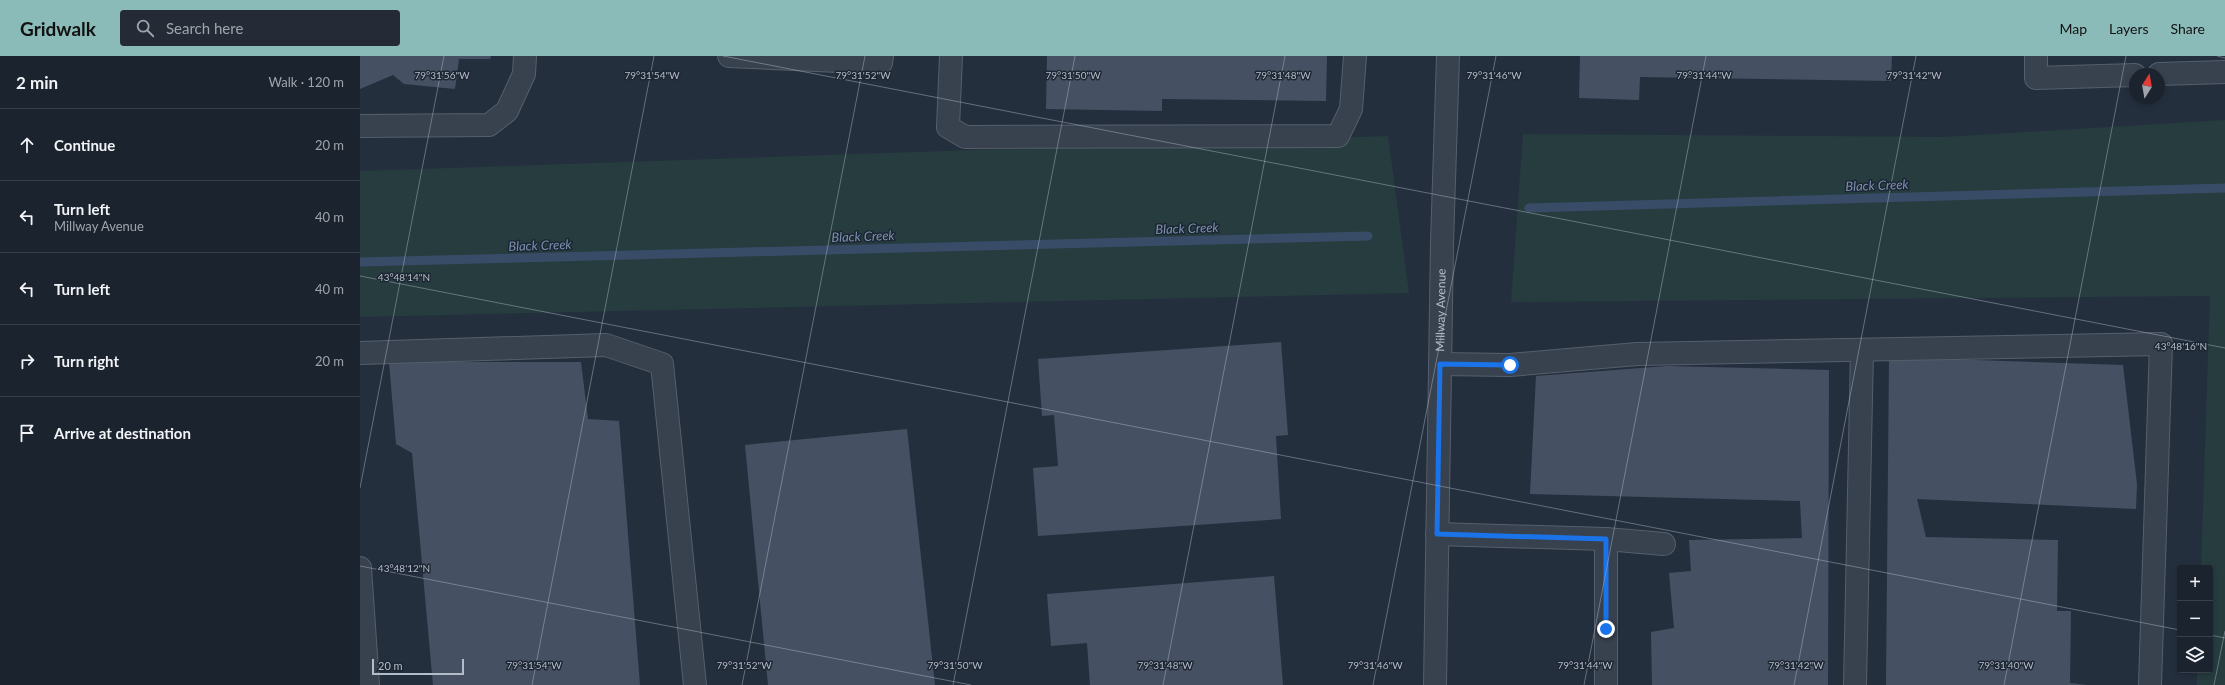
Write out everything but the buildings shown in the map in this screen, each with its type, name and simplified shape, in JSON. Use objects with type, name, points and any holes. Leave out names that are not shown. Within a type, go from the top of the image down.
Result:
[{"type":"street","points":[[360,126],[489,125],[507,112],[524,74],[525,56]]},
{"type":"street","points":[[729,56],[881,63],[882,56]]},
{"type":"street","points":[[951,56],[948,127],[965,137],[1068,138],[1338,136],[1351,109],[1354,56]]},
{"type":"street","name":"Millway Avenue","points":[[1435,685],[1440,364],[1448,56]]},
{"type":"street","points":[[2036,56],[2036,78],[2129,75]]},
{"type":"street","points":[[2165,74],[2225,72]]},
{"type":"street","points":[[1440,364],[1510,365],[1637,354],[2161,344],[2150,685]]},
{"type":"street","points":[[360,353],[606,345],[662,364],[695,685]]},
{"type":"street","points":[[1855,685],[1862,350]]},
{"type":"street","points":[[1437,534],[1606,539],[1664,544]]},
{"type":"street","points":[[1606,539],[1606,685]]},
{"type":"street","points":[[360,568],[368,685]]},
{"type":"green space","points":[[2225,120],[2225,685],[2197,685],[2197,673],[2213,673],[2213,565],[2201,565],[2210,296],[1511,302],[1523,134],[1943,137]]},
{"type":"green space","points":[[1388,136],[1409,293],[360,317],[360,171]]},
{"type":"waterway","name":"Black Creek","points":[[1529,208],[2225,188]]},
{"type":"waterway","name":"Black Creek","points":[[360,262],[1368,236]]},
{"type":"route","points":[[1510,365],[1440,364],[1437,534],[1606,539],[1606,629]]}]
